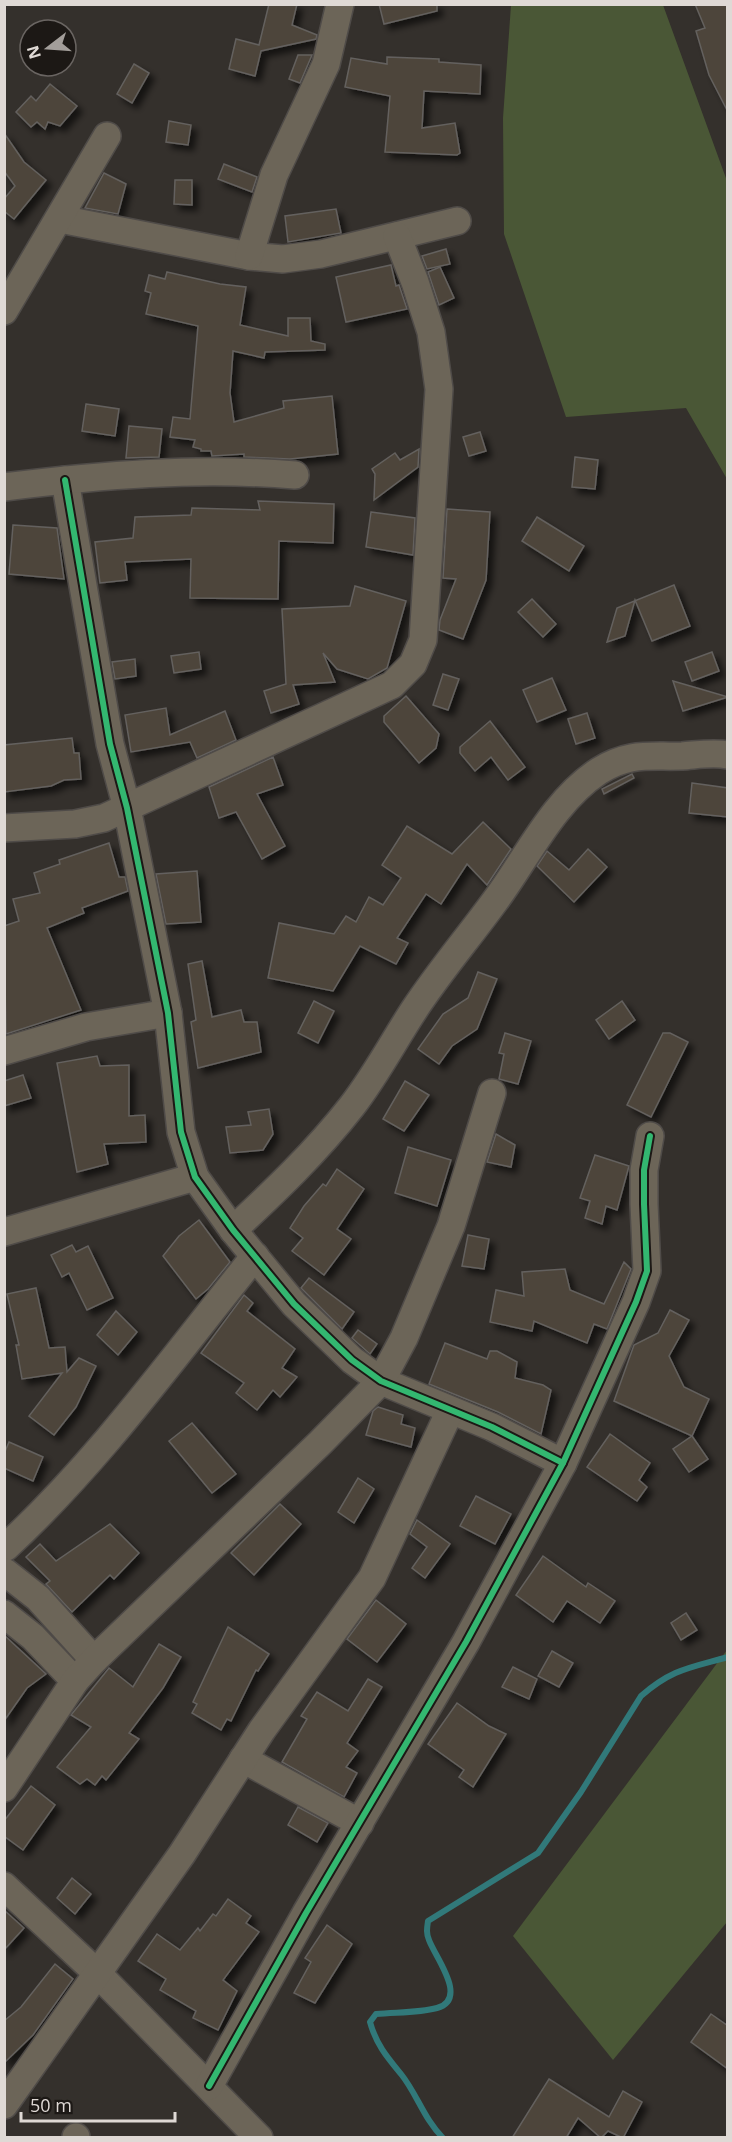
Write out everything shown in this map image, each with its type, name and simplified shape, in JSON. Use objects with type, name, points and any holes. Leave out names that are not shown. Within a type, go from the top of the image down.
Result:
[{"type":"street","points":[[249,256],[274,175],[326,64],[340,4]]},
{"type":"street","points":[[4,311],[107,136]]},
{"type":"street","points":[[60,219],[249,256],[283,259],[312,256],[457,221]]},
{"type":"street","points":[[4,828],[75,824],[104,818],[392,686],[413,664],[423,640],[428,596],[428,540],[439,389],[431,332],[397,236]]},
{"type":"street","points":[[4,487],[171,472],[251,472],[295,475]]},
{"type":"street","points":[[65,480],[110,744],[127,808],[168,1013],[181,1132],[195,1177],[233,1230],[294,1304],[352,1360],[381,1381],[492,1427],[564,1463]]},
{"type":"street","points":[[233,1230],[289,1179],[353,1105],[387,1057],[412,1012],[449,959],[511,880],[545,826],[568,797],[599,772],[624,758],[648,754],[728,755]]},
{"type":"street","points":[[4,1052],[86,1027],[168,1013]]},
{"type":"street","points":[[4,1788],[75,1681],[94,1660],[320,1443],[381,1381],[404,1338],[451,1226],[492,1093]]},
{"type":"street","points":[[209,2086],[466,1642],[564,1463],[636,1302],[647,1271],[644,1182],[650,1136]]},
{"type":"street","points":[[4,1232],[195,1177]]},
{"type":"street","points":[[94,1660],[38,1598],[5,1554],[60,1496],[255,1256]]},
{"type":"street","points":[[4,2105],[182,1854],[243,1760],[372,1578],[450,1411]]},
{"type":"street","points":[[4,1614],[33,1637],[75,1681]]},
{"type":"street","points":[[243,1760],[360,1823]]},
{"type":"street","points":[[4,1886],[97,1972],[259,2138]]},
{"type":"green space","points":[[511,5],[663,5],[727,181],[727,479],[686,408],[566,417],[504,234],[503,118]]},
{"type":"green space","points":[[727,1650],[727,1922],[613,2060],[513,1936]]},
{"type":"building","points":[[269,4],[297,4],[292,25],[317,35],[316,39],[261,51],[255,76],[229,69],[236,39],[259,45]]},
{"type":"building","points":[[379,4],[437,4],[437,11],[384,24]]},
{"type":"building","points":[[695,4],[728,4],[728,112],[709,75],[696,31],[705,28]]},
{"type":"building","points":[[298,55],[312,55],[300,83],[289,79]]},
{"type":"building","points":[[387,57],[439,59],[439,62],[481,65],[480,94],[424,91],[422,128],[455,123],[460,153],[457,155],[385,152],[390,96],[345,87],[351,58],[387,64]]},
{"type":"building","points":[[134,64],[149,73],[132,103],[117,94]]},
{"type":"building","points":[[50,84],[77,106],[60,126],[48,122],[45,129],[37,122],[31,127],[16,112],[31,96],[36,101]]},
{"type":"building","points":[[169,121],[191,125],[188,145],[166,142]]},
{"type":"building","points":[[4,133],[24,162],[46,180],[14,219],[4,211],[4,199],[15,186],[4,171]]},
{"type":"building","points":[[224,164],[257,177],[252,192],[218,179]]},
{"type":"building","points":[[104,173],[126,184],[118,214],[85,208]]},
{"type":"building","points":[[175,180],[192,180],[192,205],[174,204]]},
{"type":"building","points":[[336,209],[341,233],[288,242],[285,216]]},
{"type":"building","points":[[446,249],[450,264],[427,269],[422,256]]},
{"type":"building","points":[[391,265],[396,286],[399,285],[407,309],[346,322],[336,277]]},
{"type":"building","points":[[440,267],[454,298],[439,305],[428,272]]},
{"type":"building","points":[[167,272],[220,284],[246,287],[240,325],[288,336],[288,318],[310,318],[311,341],[325,344],[325,350],[265,352],[264,358],[233,351],[230,393],[234,422],[284,408],[283,401],[332,396],[338,454],[290,459],[244,457],[244,454],[212,456],[211,451],[201,451],[193,447],[195,440],[170,437],[173,417],[190,419],[198,326],[146,314],[151,293],[145,291],[149,275],[165,279]]},
{"type":"building","points":[[86,404],[119,409],[115,436],[82,431]]},
{"type":"building","points":[[129,426],[162,429],[159,457],[126,458]]},
{"type":"building","points":[[480,432],[486,451],[469,456],[463,437]]},
{"type":"building","points":[[419,449],[418,467],[374,500],[375,474],[372,469],[395,453],[400,460]]},
{"type":"building","points":[[575,457],[598,460],[595,489],[572,487]]},
{"type":"building","points":[[258,501],[334,504],[333,543],[279,541],[278,599],[190,598],[191,559],[125,562],[127,580],[100,583],[95,542],[133,538],[135,517],[191,515],[192,508],[260,510]]},
{"type":"building","points":[[447,509],[490,512],[486,580],[463,639],[439,630],[440,620],[456,579],[443,578]]},
{"type":"building","points":[[371,512],[415,518],[413,555],[366,547]]},
{"type":"building","points":[[537,517],[584,546],[569,571],[522,541]]},
{"type":"building","points":[[13,525],[57,528],[64,579],[9,574]]},
{"type":"building","points":[[674,585],[690,626],[652,641],[635,601]]},
{"type":"building","points":[[355,586],[406,601],[387,668],[368,679],[337,669],[323,653],[335,682],[293,685],[299,704],[271,713],[264,691],[286,684],[282,609],[350,606]]},
{"type":"building","points":[[532,599],[556,624],[543,637],[518,612]]},
{"type":"building","points":[[635,601],[625,636],[607,642],[617,608]]},
{"type":"building","points":[[199,652],[201,669],[174,673],[171,656]]},
{"type":"building","points":[[712,652],[719,671],[692,681],[685,662]]},
{"type":"building","points":[[135,659],[136,676],[115,679],[112,662]]},
{"type":"building","points":[[443,674],[459,679],[448,710],[433,705]]},
{"type":"building","points":[[552,678],[566,710],[537,722],[523,690]]},
{"type":"building","points":[[673,681],[728,697],[683,711]]},
{"type":"building","points":[[406,696],[439,734],[436,748],[419,763],[384,722],[384,716]]},
{"type":"building","points":[[166,708],[170,735],[225,711],[236,740],[197,758],[190,742],[131,752],[125,715]]},
{"type":"building","points":[[587,713],[595,738],[576,744],[568,719]]},
{"type":"building","points":[[490,721],[525,767],[508,780],[491,757],[475,771],[460,753],[460,747]]},
{"type":"building","points":[[72,738],[74,753],[79,753],[81,779],[64,780],[51,786],[4,792],[4,745]]},
{"type":"building","points":[[273,757],[283,785],[257,794],[285,846],[262,859],[236,812],[219,818],[209,787]]},
{"type":"building","points":[[632,774],[634,778],[604,794],[602,789]]},
{"type":"building","points":[[692,783],[728,788],[728,817],[689,813]]},
{"type":"building","points":[[483,822],[511,849],[487,885],[467,864],[441,904],[426,894],[397,938],[408,943],[396,964],[360,946],[333,991],[268,978],[279,923],[334,934],[346,916],[356,922],[369,897],[383,905],[401,878],[382,865],[407,826],[452,854]]},
{"type":"building","points":[[109,843],[119,877],[125,877],[128,891],[82,908],[84,913],[47,928],[81,1010],[6,1034],[4,926],[19,921],[13,899],[40,893],[34,873],[60,864],[59,860]]},
{"type":"building","points":[[588,849],[607,867],[574,902],[537,866],[547,851],[569,870]]},
{"type":"building","points":[[197,871],[201,922],[166,924],[156,874]]},
{"type":"building","points":[[202,961],[212,1017],[241,1010],[244,1022],[257,1022],[261,1052],[198,1068],[191,1022],[196,1020],[188,964]]},
{"type":"building","points":[[478,972],[497,979],[477,1029],[452,1046],[439,1064],[418,1049],[443,1014],[468,998]]},
{"type":"building","points":[[314,1001],[334,1011],[318,1043],[298,1033]]},
{"type":"building","points":[[622,1001],[635,1020],[609,1039],[596,1020]]},
{"type":"building","points":[[505,1033],[531,1041],[518,1084],[499,1079],[504,1054],[499,1053]]},
{"type":"building","points":[[663,1033],[670,1033],[688,1042],[651,1117],[627,1105]]},
{"type":"building","points":[[97,1056],[100,1066],[129,1065],[129,1116],[145,1115],[146,1142],[104,1144],[108,1164],[77,1172],[57,1063]]},
{"type":"building","points":[[23,1075],[31,1098],[4,1106],[4,1081]]},
{"type":"building","points":[[405,1081],[429,1095],[404,1131],[383,1119]]},
{"type":"building","points":[[269,1109],[273,1134],[263,1150],[230,1153],[226,1127],[251,1125],[248,1112]]},
{"type":"building","points":[[496,1134],[515,1145],[511,1167],[487,1162]]},
{"type":"building","points":[[408,1147],[451,1160],[437,1206],[395,1193]]},
{"type":"building","points":[[595,1155],[629,1166],[617,1210],[606,1206],[602,1224],[585,1218],[590,1201],[580,1198]]},
{"type":"building","points":[[337,1169],[364,1189],[337,1229],[351,1239],[324,1275],[292,1251],[303,1238],[290,1228],[304,1206],[323,1184],[326,1186]]},
{"type":"building","points":[[199,1220],[230,1262],[208,1289],[196,1299],[163,1256],[179,1236]]},
{"type":"building","points":[[468,1235],[489,1239],[484,1269],[462,1266]]},
{"type":"building","points":[[72,1245],[76,1252],[88,1246],[113,1298],[87,1310],[69,1273],[62,1277],[51,1255]]},
{"type":"building","points":[[624,1262],[631,1269],[607,1329],[594,1324],[587,1343],[534,1321],[532,1331],[490,1322],[496,1290],[524,1296],[522,1272],[565,1269],[570,1290],[604,1304]]},
{"type":"building","points":[[309,1278],[354,1312],[342,1329],[301,1288]]},
{"type":"building","points":[[36,1288],[49,1348],[65,1347],[67,1372],[79,1358],[96,1366],[76,1407],[54,1435],[29,1416],[62,1373],[22,1379],[16,1345],[19,1345],[7,1294]]},
{"type":"building","points":[[244,1295],[253,1303],[247,1311],[295,1349],[282,1368],[297,1377],[280,1397],[273,1390],[257,1410],[236,1393],[244,1383],[201,1353]]},
{"type":"building","points":[[670,1310],[689,1320],[669,1356],[684,1387],[709,1399],[692,1436],[614,1401],[634,1345],[658,1333]]},
{"type":"building","points":[[116,1311],[137,1332],[118,1355],[97,1335]]},
{"type":"building","points":[[358,1330],[377,1344],[370,1354],[352,1338]]},
{"type":"building","points":[[445,1343],[487,1359],[490,1351],[497,1351],[517,1362],[515,1378],[543,1385],[551,1390],[541,1434],[498,1412],[429,1384]]},
{"type":"building","points":[[378,1407],[403,1415],[401,1424],[415,1428],[411,1447],[366,1435],[373,1411]]},
{"type":"building","points":[[192,1423],[236,1474],[212,1493],[169,1441]]},
{"type":"building","points":[[610,1434],[650,1463],[639,1480],[647,1487],[637,1501],[587,1467]]},
{"type":"building","points":[[692,1436],[708,1459],[689,1472],[673,1449]]},
{"type":"building","points":[[9,1442],[43,1457],[33,1481],[4,1468],[4,1454]]},
{"type":"building","points":[[358,1478],[374,1489],[354,1523],[338,1512]]},
{"type":"building","points":[[476,1496],[511,1514],[495,1544],[460,1526]]},
{"type":"building","points":[[280,1504],[301,1524],[254,1575],[231,1553]]},
{"type":"building","points":[[417,1520],[450,1544],[425,1578],[412,1568],[427,1547],[410,1534]]},
{"type":"building","points":[[110,1524],[139,1553],[114,1579],[110,1575],[72,1612],[46,1584],[50,1581],[26,1557],[40,1544],[56,1561]]},
{"type":"building","points":[[543,1556],[586,1587],[588,1583],[615,1601],[600,1623],[567,1601],[553,1622],[516,1595]]},
{"type":"building","points":[[376,1600],[406,1624],[377,1662],[347,1639]]},
{"type":"building","points":[[686,1613],[697,1630],[681,1640],[671,1623]]},
{"type":"building","points":[[228,1627],[269,1654],[258,1671],[256,1670],[231,1721],[227,1719],[221,1730],[192,1713],[197,1704],[193,1702]]},
{"type":"building","points":[[4,1635],[46,1674],[27,1688],[4,1721]]},
{"type":"building","points":[[159,1644],[181,1657],[163,1688],[129,1733],[139,1739],[106,1780],[102,1776],[95,1785],[87,1779],[80,1784],[57,1767],[91,1727],[71,1715],[109,1668],[133,1687]]},
{"type":"building","points":[[552,1651],[573,1663],[559,1687],[538,1676]]},
{"type":"building","points":[[513,1667],[537,1679],[529,1699],[502,1687]]},
{"type":"building","points":[[368,1679],[382,1687],[347,1743],[358,1751],[346,1767],[357,1773],[344,1797],[282,1762],[307,1719],[301,1716],[317,1692],[348,1711]]},
{"type":"building","points":[[457,1703],[489,1726],[506,1734],[473,1787],[459,1777],[464,1770],[428,1744]]},
{"type":"building","points":[[31,1786],[55,1805],[23,1850],[4,1836],[4,1821]]},
{"type":"building","points":[[298,1807],[328,1823],[317,1842],[288,1825]]},
{"type":"building","points":[[72,1878],[91,1894],[75,1914],[57,1898]]},
{"type":"building","points":[[228,1899],[251,1916],[246,1923],[259,1932],[223,1980],[237,1991],[218,2030],[193,2018],[196,2011],[160,1990],[166,1979],[138,1961],[157,1934],[180,1950],[198,1928],[200,1931],[213,1914],[216,1916]]},
{"type":"building","points":[[4,1910],[24,1928],[4,1950]]},
{"type":"building","points":[[327,1925],[352,1944],[315,2003],[294,1993],[311,1962],[305,1958]]},
{"type":"building","points":[[55,1964],[73,1979],[33,2035],[4,2063],[4,2021],[21,2007]]},
{"type":"building","points":[[711,2014],[728,2026],[728,2069],[691,2042]]},
{"type":"building","points":[[549,2079],[609,2117],[623,2091],[642,2102],[623,2138],[608,2131],[601,2138],[578,2118],[566,2138],[512,2138]]},
{"type":"waterway","points":[[443,2138],[436,2131],[407,2082],[382,2050],[370,2022],[376,2014],[422,2011],[437,2008],[446,2003],[450,1996],[450,1987],[428,1937],[428,1921],[538,1853],[581,1792],[641,1696],[672,1675],[728,1657]]},
{"type":"cycle path","points":[[65,480],[110,744],[127,808],[168,1013],[181,1132],[195,1177],[233,1230],[294,1304],[352,1360],[381,1381],[492,1427],[563,1463]]},
{"type":"cycle path","points":[[209,2086],[306,1913],[466,1642],[563,1463],[636,1302],[647,1271],[644,1170],[650,1136]]}]
